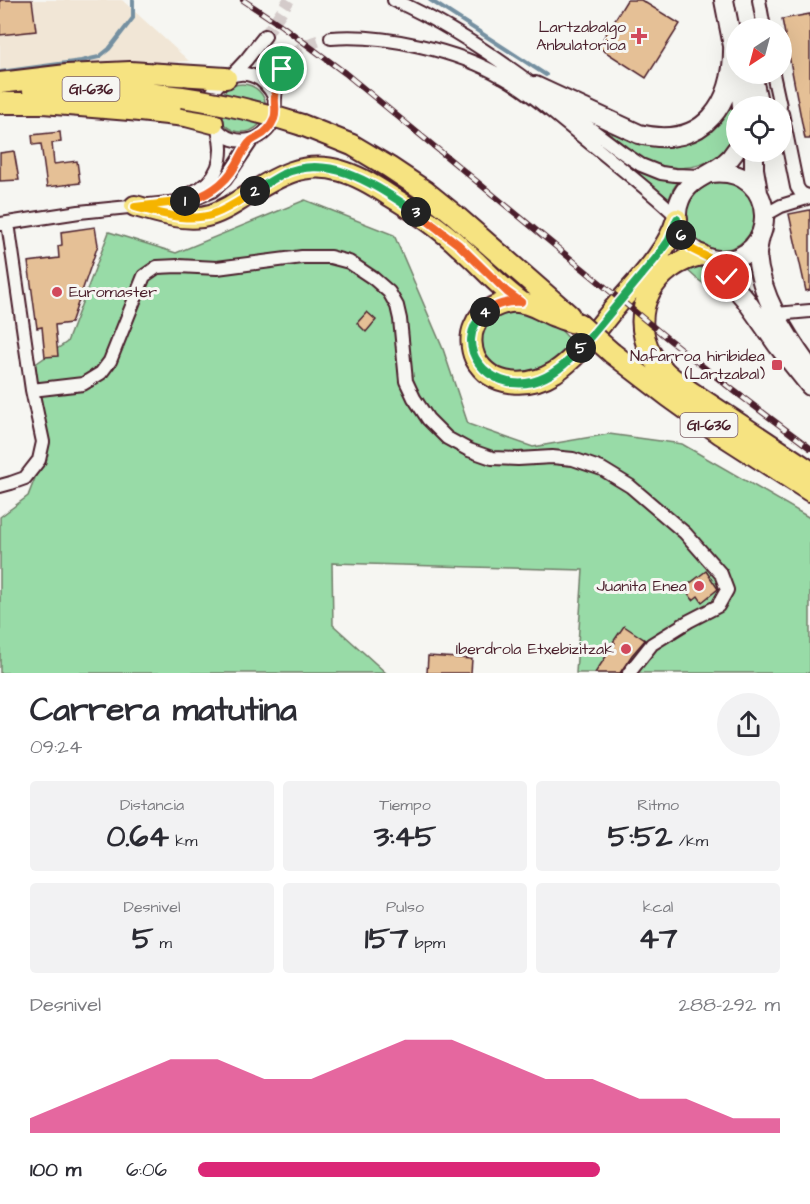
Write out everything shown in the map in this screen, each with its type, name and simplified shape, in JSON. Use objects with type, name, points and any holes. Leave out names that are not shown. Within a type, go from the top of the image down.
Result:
[{"type":"main road","points":[[724,0],[731,18]]},
{"type":"main road","points":[[736,0],[737,18]]},
{"type":"main road","points":[[0,83],[67,75],[120,72],[229,77]]},
{"type":"main road","points":[[535,86],[639,134],[655,138],[678,136],[705,123],[718,110],[729,84]]},
{"type":"main road","name":"GI-636","points":[[0,94],[45,89],[111,89],[182,97],[241,107],[271,115],[352,146],[425,191],[612,353],[668,396],[721,434],[810,491]]},
{"type":"main road","points":[[0,103],[43,103],[186,116],[215,127]]},
{"type":"main road","points":[[521,302],[501,303],[483,313],[472,332],[472,352],[483,370],[508,383],[534,381],[554,373],[585,345],[669,240],[683,192],[692,183],[726,162]]},
{"type":"main road","points":[[754,162],[758,192],[765,215],[757,254],[761,275],[776,314],[810,368]]},
{"type":"main road","points":[[138,206],[179,217],[203,217],[230,206],[284,174],[295,170],[318,167],[340,170],[362,180],[421,216],[459,245],[507,292],[521,302],[558,318],[579,324]]},
{"type":"main road","points":[[707,174],[729,172],[745,179],[758,192]]},
{"type":"main road","points":[[677,218],[687,244],[705,256],[745,299],[810,386]]},
{"type":"main road","points":[[760,236],[751,248],[738,256],[724,260],[705,256],[690,257],[662,274],[652,287],[643,312],[642,327],[645,342],[652,357],[668,375],[810,471]]},
{"type":"street","points":[[394,0],[460,36],[535,86],[641,165],[675,176],[707,174]]},
{"type":"street","points":[[759,0],[762,18]]},
{"type":"street","points":[[138,206],[187,194],[209,181],[219,166],[222,148],[209,107],[210,98],[219,83],[229,77],[246,60],[265,36]]},
{"type":"street","points":[[331,38],[364,38],[410,45],[450,54],[489,69],[533,96],[658,199],[677,218]]},
{"type":"street","points":[[215,127],[225,136],[243,141],[252,140],[267,131],[275,116],[277,80],[292,55]]},
{"type":"street","points":[[229,77],[242,74],[253,76],[262,81],[275,98]]},
{"type":"street","points":[[0,486],[25,478],[39,460],[43,442],[4,223],[79,212],[188,201],[212,191],[225,180],[252,140]]},
{"type":"street","points":[[792,162],[800,193],[810,196]]},
{"type":"street","points":[[765,215],[781,206],[810,196]]},
{"type":"street","points":[[32,390],[83,384],[101,373],[110,361],[144,276],[157,267],[217,268],[302,257],[330,257],[349,262],[390,292],[400,319],[406,381],[428,419],[447,438],[469,450],[492,458],[573,459],[602,469],[630,486],[685,533],[722,574],[727,590],[718,606],[652,644],[629,673]]},
{"type":"street","points":[[776,314],[810,311]]},
{"type":"shaded area","points":[[0,0],[122,0],[189,61],[89,67],[0,78]]},
{"type":"green space","points":[[237,84],[247,84],[259,91],[266,103],[266,113],[259,125],[247,132],[237,132],[222,121],[218,113],[218,103],[229,88]]},
{"type":"green space","points":[[726,97],[726,149],[712,159],[695,166],[668,167],[641,158],[585,117],[674,143]]},
{"type":"green space","points":[[610,150],[679,180],[669,199]]},
{"type":"green space","points":[[720,180],[733,183],[745,190],[752,202],[755,215],[752,228],[745,240],[733,247],[720,250],[707,247],[695,240],[688,228],[685,215],[688,202],[695,190],[707,183]]},
{"type":"green space","points":[[305,200],[394,235],[443,349],[468,424],[533,447],[609,434],[682,444],[810,518],[810,673],[576,673],[583,570],[332,563],[333,625],[386,673],[0,673],[0,517],[28,496],[49,442],[34,365],[67,342],[109,232],[176,253]]},
{"type":"green space","points":[[691,266],[708,271],[732,292],[711,289],[685,268]]},
{"type":"green space","points":[[517,310],[540,317],[560,329],[575,345],[544,368],[513,374],[498,368],[488,359],[482,347],[481,334],[490,319],[501,312]]},
{"type":"building","points":[[0,0],[32,0],[36,31],[0,35]]},
{"type":"building","name":"Lartzabalgo Anbulatorioa","points":[[627,0],[641,0],[680,24],[646,78],[598,47]]},
{"type":"building","points":[[810,14],[810,139],[805,139],[792,71],[792,18],[788,18]]},
{"type":"building","points":[[60,132],[61,142],[52,143],[54,164],[77,161],[80,183],[47,187],[41,144],[33,145],[32,135]]},
{"type":"building","points":[[14,151],[19,180],[0,181],[0,153]]},
{"type":"building","points":[[810,210],[810,290],[806,291],[789,214]]},
{"type":"building","name":"Euromaster","points":[[95,227],[98,245],[71,323],[55,325],[58,356],[45,357],[42,327],[37,328],[28,262],[59,258],[58,246],[62,245],[61,232]]},
{"type":"building","points":[[367,312],[376,320],[366,332],[357,323]]},
{"type":"building","name":"Juanita Enea","points":[[706,571],[718,589],[702,602],[698,596],[693,600],[684,588]]},
{"type":"building","name":"Iberdrola Etxebizitzak","points":[[624,626],[645,640],[620,673],[595,673],[615,643],[613,642]]},
{"type":"building","points":[[428,656],[472,659],[471,673],[427,673]]},
{"type":"waterway","points":[[0,72],[99,57],[109,49],[133,18],[133,0]]},
{"type":"waterway","points":[[430,0],[546,75]]},
{"type":"tunnel","points":[[265,36],[289,0]]},
{"type":"tunnel","points":[[292,55],[310,44],[331,38]]},
{"type":"railway","points":[[243,0],[345,73],[667,338],[810,448]]},
{"type":"place","name":"Lartzabalgo Anbulatorioa","points":[[639,36]]},
{"type":"place","name":"Euromaster","points":[[57,292]]},
{"type":"place","name":"Nafarroa hiribidea (Lartzabal)","points":[[777,365]]},
{"type":"place","name":"Juanita Enea","points":[[699,586]]},
{"type":"place","name":"Iberdrola Etxebizitzak","points":[[626,649]]},
{"type":"route","points":[[282,69],[277,80],[275,116],[272,124],[267,131],[252,140],[231,173],[219,186],[188,201],[135,207],[179,217],[203,217],[221,211],[271,181],[295,170],[318,167],[340,170],[352,175],[402,203],[442,231],[507,292],[521,302],[501,303],[483,313],[472,332],[472,352],[483,370],[508,383],[534,381],[554,373],[567,363],[585,345],[656,258],[669,240],[677,219],[678,228],[687,244],[693,250],[709,258],[727,277]]}]
